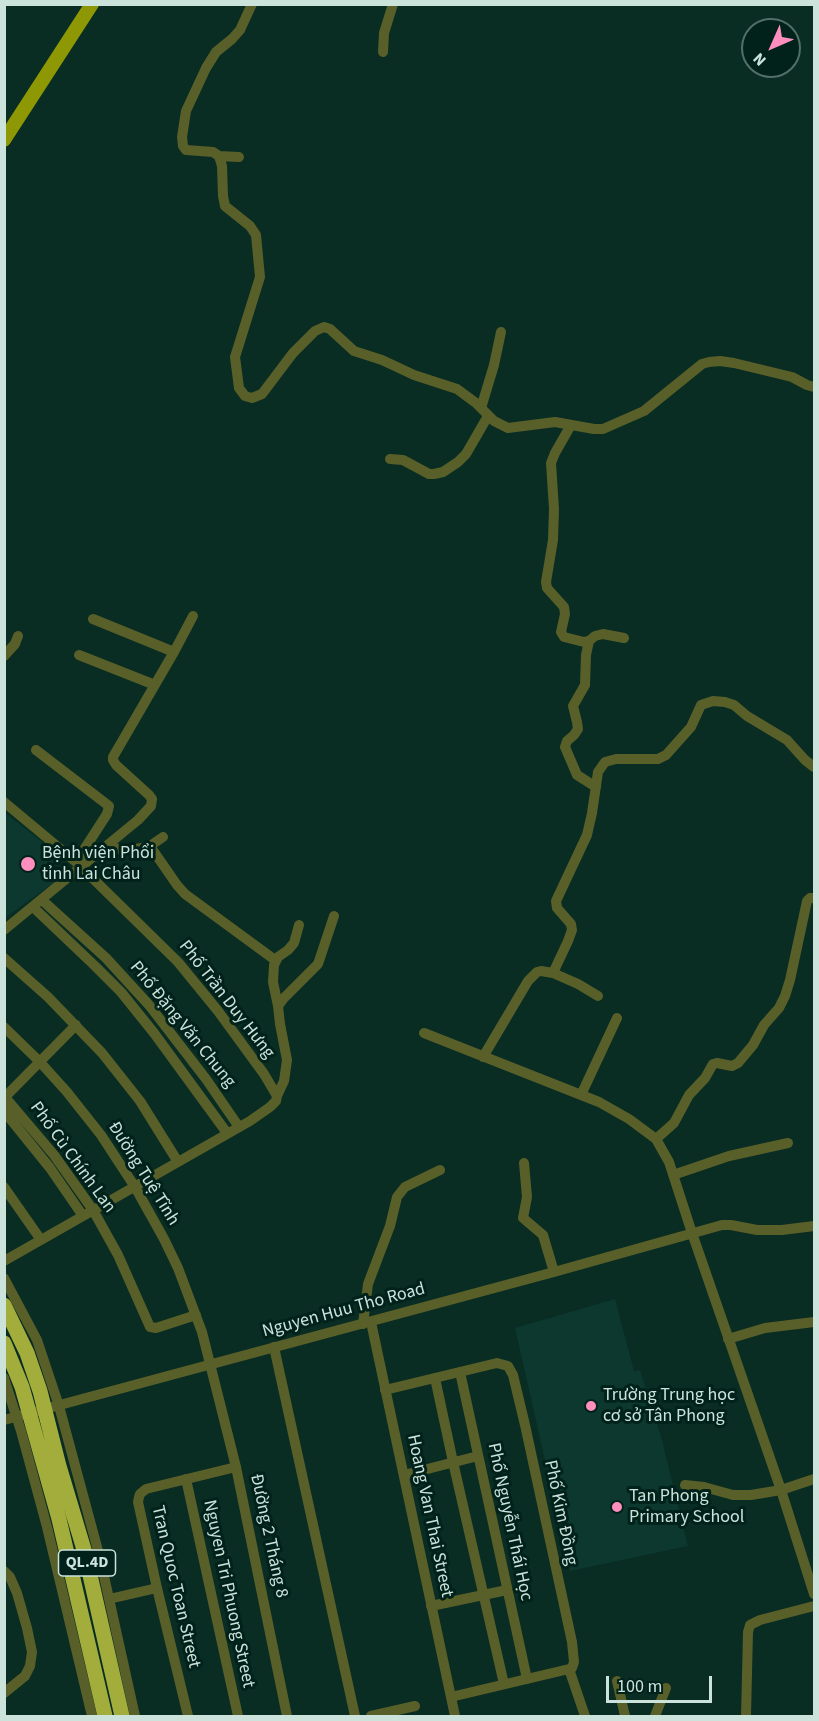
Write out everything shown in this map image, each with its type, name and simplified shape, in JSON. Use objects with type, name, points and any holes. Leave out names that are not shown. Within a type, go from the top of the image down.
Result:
[{"type":"highway","name":"QL.4D","points":[[4,1305],[52,1408],[59,1466],[85,1553],[122,1716]]},
{"type":"highway","name":"QL.4D","points":[[4,1343],[22,1387],[24,1416],[68,1557],[105,1716]]},
{"type":"main road","points":[[6,136],[92,4]]},
{"type":"street","points":[[239,157],[219,156],[213,152],[189,151],[185,148],[182,138],[184,118],[189,104],[210,62],[216,52],[240,30],[252,4]]},
{"type":"street","points":[[383,52],[384,33],[393,4]]},
{"type":"street","points":[[219,156],[225,206],[250,226],[258,241],[260,278],[235,357],[239,388],[242,394],[252,398],[259,396],[293,353],[315,331],[324,327],[330,329],[354,351],[382,360],[414,375],[448,385],[463,393],[502,426],[508,428],[555,422],[603,429],[639,414],[702,364],[709,362],[734,363],[792,377],[807,386],[814,387]]},
{"type":"street","points":[[390,459],[403,460],[429,474],[434,474],[443,472],[466,454],[485,412],[487,392],[501,332]]},
{"type":"street","points":[[571,425],[551,463],[554,518],[546,585],[564,607],[562,635],[589,641]]},
{"type":"street","points":[[4,930],[38,903],[79,865],[105,847],[149,809],[152,802],[149,795],[113,760],[193,616]]},
{"type":"street","points":[[93,619],[174,652]]},
{"type":"street","points":[[596,787],[577,775],[566,747],[567,741],[578,729],[573,706],[585,685],[589,641],[603,634],[624,639]]},
{"type":"street","points":[[4,656],[15,644],[18,636]]},
{"type":"street","points":[[79,655],[155,685]]},
{"type":"street","points":[[553,973],[572,927],[557,908],[556,901],[587,835],[598,772],[608,760],[658,759],[669,753],[691,727],[701,705],[713,701],[734,705],[747,716],[787,740],[814,767]]},
{"type":"street","points":[[36,750],[108,806],[108,814],[79,865]]},
{"type":"street","name":"Phố Trần Duy Hưng","points":[[4,802],[79,865],[157,941],[196,983],[264,1074],[275,1100]]},
{"type":"street","points":[[105,847],[134,850],[150,846],[163,837]]},
{"type":"street","points":[[150,846],[185,894],[276,960]]},
{"type":"street","points":[[656,1139],[674,1123],[689,1095],[705,1078],[713,1064],[732,1066],[738,1063],[753,1046],[764,1025],[779,1008],[790,980],[807,901],[814,898]]},
{"type":"street","name":"Phố Đặng Văn Chung","points":[[38,903],[106,958],[149,1005],[195,1064],[239,1127]]},
{"type":"street","name":"Phố Đặng Văn Chung","points":[[38,903],[139,1014],[227,1133]]},
{"type":"street","points":[[278,1006],[318,964],[334,916]]},
{"type":"street","points":[[4,1261],[239,1127],[263,1112],[275,1100],[284,1081],[287,1060],[273,973],[276,960],[294,943],[298,925]]},
{"type":"street","points":[[4,958],[76,1025],[102,1053],[140,1101],[178,1162]]},
{"type":"street","points":[[483,1057],[533,975],[541,971],[553,973],[598,996]]},
{"type":"street","points":[[139,1014],[149,1005]]},
{"type":"street","points":[[581,1095],[617,1018]]},
{"type":"street","points":[[5,1097],[76,1025]]},
{"type":"street","name":"Đường Tuệ Tĩnh","points":[[4,1027],[40,1062],[88,1118],[135,1187],[178,1268],[211,1364]]},
{"type":"street","points":[[424,1033],[581,1095],[629,1119],[656,1139],[665,1153],[673,1175],[781,1490],[814,1594]]},
{"type":"street","name":"Phố Cù Chính Lan","points":[[5,1097],[54,1155],[93,1210],[118,1255],[150,1327],[156,1328],[196,1316]]},
{"type":"street","name":"Phố Cù Chính Lan","points":[[4,1111],[50,1168],[82,1216]]},
{"type":"street","points":[[673,1175],[729,1156],[788,1143]]},
{"type":"street","points":[[525,1163],[527,1197],[523,1218],[543,1235],[554,1272]]},
{"type":"street","name":"Hoang Van Thai Street","points":[[440,1170],[405,1187],[397,1197],[390,1226],[368,1284],[367,1323],[404,1474],[455,1716]]},
{"type":"street","points":[[4,1187],[41,1240]]},
{"type":"street","name":"Nguyen Huu Tho Road","points":[[4,1420],[727,1224],[757,1230],[814,1226]]},
{"type":"street","name":"QL.4D","points":[[4,1278],[37,1340],[52,1408],[100,1558],[135,1716]]},
{"type":"street","points":[[728,1339],[765,1328],[814,1322]]},
{"type":"street","points":[[274,1347],[356,1716]]},
{"type":"street","name":"Phố Kim Đồng","points":[[460,1372],[497,1363],[508,1366],[513,1376],[572,1642],[574,1657],[570,1669],[585,1716]]},
{"type":"street","name":"Đường 2 Tháng 8","points":[[211,1364],[236,1467],[287,1716]]},
{"type":"street","points":[[385,1390],[460,1372]]},
{"type":"street","name":"Phố Nguyễn Thái Học","points":[[460,1372],[526,1679]]},
{"type":"street","name":"QL.4D","points":[[4,1378],[24,1416],[92,1716]]},
{"type":"street","points":[[435,1378],[504,1684]]},
{"type":"street","points":[[404,1474],[477,1456]]},
{"type":"street","name":"Tran Quoc Toan Street","points":[[188,1716],[138,1502],[140,1494],[146,1489],[236,1467]]},
{"type":"street","name":"Nguyen Tri Phuong Street","points":[[186,1479],[238,1716]]},
{"type":"street","points":[[685,1485],[704,1486],[743,1496],[781,1490],[814,1479]]},
{"type":"street","points":[[4,1571],[17,1593],[32,1652],[30,1666],[25,1676],[4,1693]]},
{"type":"street","points":[[109,1599],[158,1588]]},
{"type":"street","points":[[431,1606],[507,1590]]},
{"type":"street","points":[[746,1716],[749,1628],[755,1622],[814,1606]]},
{"type":"street","points":[[451,1697],[570,1669]]},
{"type":"street","points":[[616,1681],[625,1716]]},
{"type":"street","points":[[655,1716],[666,1688]]},
{"type":"street","points":[[371,1716],[415,1706]]},
{"type":"shaded area","name":"Bệnh viện Phổi tỉnh Lai Châu","points":[[4,812],[59,855],[45,872],[56,881],[5,918]]},
{"type":"shaded area","points":[[615,1299],[634,1371],[640,1370],[662,1440],[688,1546],[570,1571],[515,1328]]},
{"type":"place","name":"Bệnh viện Phổi tỉnh Lai Châu","points":[[28,864]]},
{"type":"place","name":"Trường Trung học cơ sở Tân Phong","points":[[591,1406]]},
{"type":"place","name":"Tan Phong Primary School","points":[[617,1507]]}]
